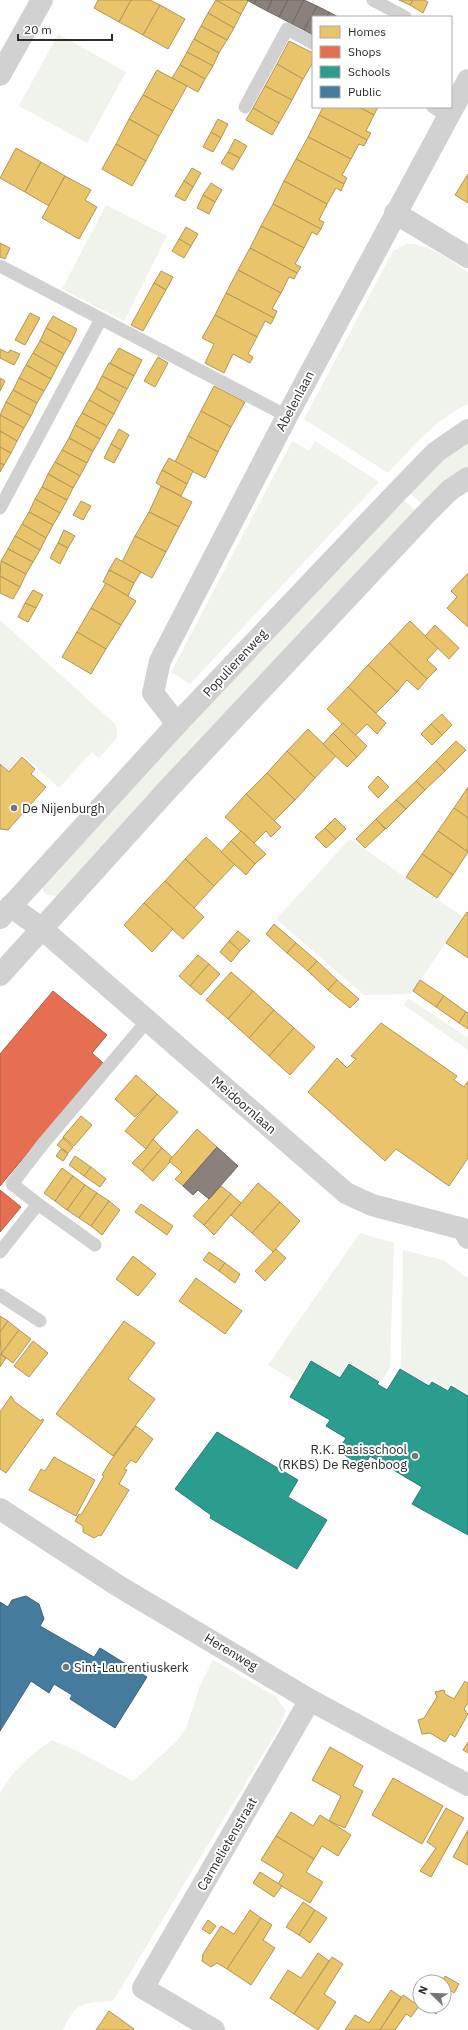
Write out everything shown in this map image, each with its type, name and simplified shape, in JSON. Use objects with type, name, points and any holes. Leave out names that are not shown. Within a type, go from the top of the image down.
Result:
[{"type":"street","points":[[0,75],[5,53],[42,0]]},
{"type":"street","name":"Abelenlaan","points":[[452,98],[468,80]]},
{"type":"street","name":"Abelenlaan","points":[[177,724],[153,693],[160,661],[287,416],[395,213],[441,111]]},
{"type":"street","points":[[395,213],[468,257]]},
{"type":"street","name":"Populierenweg","points":[[3,907],[436,452],[468,430]]},
{"type":"street","points":[[0,975],[165,793],[426,514],[450,490],[468,478]]},
{"type":"street","name":"Meidoornlaan","points":[[3,907],[41,928],[346,1193],[372,1205],[466,1231]]},
{"type":"street","name":"Herenweg","points":[[0,1509],[120,1587],[310,1700],[468,1785]]},
{"type":"street","name":"Carmelietenstraat","points":[[214,2030],[143,1988],[310,1700]]},
{"type":"lane","points":[[373,0],[403,16]]},
{"type":"lane","points":[[245,107],[287,29],[312,42]]},
{"type":"lane","points":[[0,266],[287,416]]},
{"type":"lane","points":[[0,508],[101,319]]},
{"type":"lane","points":[[95,1245],[12,1184],[42,1145],[147,1021]]},
{"type":"lane","points":[[0,1252],[38,1204]]},
{"type":"lane","points":[[0,1295],[40,1321]]},
{"type":"shaded area","points":[[58,34],[126,72],[87,143],[19,106]]},
{"type":"shaded area","points":[[106,205],[167,236],[124,321],[62,289]]},
{"type":"shaded area","points":[[407,244],[424,246],[447,258],[468,272],[468,404],[445,417],[425,434],[388,473],[304,419],[393,251]]},
{"type":"shaded area","points":[[292,441],[309,451],[315,441],[379,482],[190,684],[171,672]]},
{"type":"shaded area","points":[[468,442],[468,467],[456,474],[422,504],[410,493],[444,458]]},
{"type":"shaded area","points":[[403,499],[416,511],[57,896],[47,895],[43,891],[43,886],[114,807]]},
{"type":"shaded area","points":[[0,620],[116,725],[117,738],[99,758],[92,752],[59,788],[23,755],[9,771],[0,763]]},
{"type":"shaded area","points":[[350,839],[463,917],[411,994],[364,995],[276,919]]},
{"type":"shaded area","points":[[408,998],[468,1038],[468,1050],[404,1005]]},
{"type":"shaded area","points":[[360,1233],[394,1243],[390,1367],[381,1382],[348,1362],[340,1377],[310,1360],[296,1382],[268,1365]]},
{"type":"shaded area","points":[[403,1250],[443,1260],[468,1278],[468,1394],[451,1383],[447,1389],[431,1379],[428,1384],[401,1368]]},
{"type":"shaded area","points":[[213,1660],[275,1696],[286,1711],[279,1728],[113,2001],[94,2002],[82,2005],[72,2014],[63,2030],[0,2030],[0,1793],[17,1770],[36,1752],[52,1740],[75,1750],[133,1781],[177,1741],[187,1726],[200,1685]]},
{"type":"building: Homes","points":[[98,0],[131,0],[119,22],[94,8]]},
{"type":"building: Homes","points":[[131,0],[150,0],[160,5],[143,35],[119,22]]},
{"type":"building: Homes","points":[[216,0],[241,14],[234,28],[208,13]]},
{"type":"building: Homes","points":[[216,0],[247,0],[248,1],[241,14]]},
{"type":"building: Homes","points":[[399,0],[413,0],[410,5]]},
{"type":"building: Homes","points":[[413,0],[424,0],[428,2],[423,13],[410,5]]},
{"type":"building: Homes","points":[[160,5],[185,19],[168,49],[143,35]]},
{"type":"building: Homes","points":[[208,13],[234,28],[227,40],[201,26]]},
{"type":"building: Homes","points":[[201,26],[227,40],[219,53],[194,39]]},
{"type":"building: Homes","points":[[194,39],[219,53],[213,66],[187,52]]},
{"type":"building: Homes","points":[[289,41],[312,52],[312,64],[303,79],[277,64]]},
{"type":"building: Homes","points":[[187,52],[213,66],[205,79],[180,65]]},
{"type":"building: Homes","points":[[277,64],[303,79],[292,100],[265,86]]},
{"type":"building: Homes","points":[[180,65],[205,79],[198,92],[172,78]]},
{"type":"building: Homes","points":[[157,70],[187,86],[173,111],[143,95]]},
{"type":"building: Homes","points":[[265,86],[292,100],[279,123],[253,108]]},
{"type":"building: Homes","points":[[143,95],[173,111],[159,136],[129,119]]},
{"type":"building: Homes","points":[[253,108],[279,123],[272,135],[246,120]]},
{"type":"building: Homes","points":[[322,108],[361,108],[374,115],[366,131],[371,133],[367,140],[319,115]]},
{"type":"building: Homes","points":[[361,108],[378,108],[374,115]]},
{"type":"building: Homes","points":[[319,115],[367,140],[364,146],[359,144],[351,159],[308,137]]},
{"type":"building: Homes","points":[[129,119],[159,136],[146,161],[116,144]]},
{"type":"building: Homes","points":[[218,119],[228,124],[221,138],[211,132]]},
{"type":"building: Homes","points":[[211,132],[221,138],[213,152],[203,147]]},
{"type":"building: Homes","points":[[308,137],[351,159],[342,175],[347,178],[344,184],[296,159]]},
{"type":"building: Homes","points":[[235,139],[247,146],[240,158],[228,152]]},
{"type":"building: Homes","points":[[116,144],[146,161],[132,186],[102,169]]},
{"type":"building: Homes","points":[[16,148],[41,162],[25,192],[0,178]]},
{"type":"building: Homes","points":[[228,152],[240,158],[233,170],[221,163]]},
{"type":"building: Homes","points":[[296,159],[344,184],[341,191],[336,188],[327,204],[284,181]]},
{"type":"building: Homes","points":[[41,162],[65,176],[49,206],[25,192]]},
{"type":"building: Homes","points":[[192,168],[201,173],[193,187],[184,181]]},
{"type":"building: Homes","points":[[468,174],[468,203],[455,195]]},
{"type":"building: Homes","points":[[65,176],[91,190],[85,200],[97,207],[79,239],[42,218]]},
{"type":"building: Homes","points":[[184,181],[193,187],[185,201],[175,196]]},
{"type":"building: Homes","points":[[284,181],[327,204],[319,220],[324,222],[321,229],[273,204]]},
{"type":"building: Homes","points":[[211,183],[222,190],[215,202],[203,195]]},
{"type":"building: Homes","points":[[203,195],[215,202],[209,214],[197,208]]},
{"type":"building: Homes","points":[[273,204],[321,229],[317,235],[312,232],[304,248],[261,226]]},
{"type":"building: Homes","points":[[261,226],[304,248],[295,264],[301,267],[297,273],[250,248]]},
{"type":"building: Homes","points":[[186,227],[198,234],[191,246],[179,239]]},
{"type":"building: Homes","points":[[179,239],[191,246],[184,258],[172,251]]},
{"type":"building: Homes","points":[[0,243],[10,248],[5,259],[0,257]]},
{"type":"building: Homes","points":[[250,248],[297,273],[294,279],[289,277],[281,293],[238,270]]},
{"type":"building: Homes","points":[[238,270],[281,293],[272,309],[277,311],[274,318],[226,293]]},
{"type":"building: Homes","points":[[161,271],[173,277],[166,290],[154,283]]},
{"type":"building: Homes","points":[[154,283],[166,290],[143,331],[131,325]]},
{"type":"building: Homes","points":[[226,293],[274,318],[271,324],[265,321],[257,337],[215,315]]},
{"type":"building: Homes","points":[[30,313],[40,318],[25,345],[15,340]]},
{"type":"building: Homes","points":[[215,315],[257,337],[248,354],[253,357],[250,363],[233,354],[224,373],[205,363],[214,344],[202,338]]},
{"type":"building: Homes","points":[[53,316],[77,329],[71,342],[46,328]]},
{"type":"building: Homes","points":[[46,328],[71,342],[64,354],[40,341]]},
{"type":"building: Homes","points":[[40,341],[64,354],[57,367],[33,353]]},
{"type":"building: Homes","points":[[119,348],[142,360],[134,376],[110,363]]},
{"type":"building: Homes","points":[[0,349],[8,353],[10,350],[20,354],[14,365],[0,358]]},
{"type":"building: Homes","points":[[33,353],[57,367],[51,379],[26,365]]},
{"type":"building: Homes","points":[[158,357],[168,363],[155,387],[144,381]]},
{"type":"building: Homes","points":[[109,363],[134,376],[127,389],[102,376]]},
{"type":"building: Homes","points":[[26,365],[51,379],[44,391],[19,378]]},
{"type":"building: Homes","points":[[102,376],[127,389],[120,402],[96,388]]},
{"type":"building: Homes","points":[[0,378],[5,381],[0,391]]},
{"type":"building: Homes","points":[[19,378],[44,391],[37,403],[13,390]]},
{"type":"building: Homes","points":[[214,386],[245,402],[231,427],[201,411]]},
{"type":"building: Homes","points":[[96,388],[120,402],[114,414],[89,400]]},
{"type":"building: Homes","points":[[13,390],[37,403],[31,416],[6,402]]},
{"type":"building: Homes","points":[[89,400],[114,414],[107,426],[82,413]]},
{"type":"building: Homes","points":[[6,402],[31,416],[24,428],[0,415]]},
{"type":"building: Homes","points":[[201,411],[231,427],[218,452],[188,436]]},
{"type":"building: Homes","points":[[82,413],[107,426],[100,439],[75,425]]},
{"type":"building: Homes","points":[[0,415],[24,428],[17,441],[0,431]]},
{"type":"building: Homes","points":[[75,425],[100,439],[93,451],[69,438]]},
{"type":"building: Homes","points":[[119,429],[129,435],[121,450],[111,444]]},
{"type":"building: Homes","points":[[0,431],[17,441],[11,453],[0,447]]},
{"type":"building: Homes","points":[[188,436],[218,452],[205,478],[175,462]]},
{"type":"building: Homes","points":[[69,438],[93,451],[87,463],[62,450]]},
{"type":"building: Homes","points":[[111,444],[121,450],[114,463],[104,458]]},
{"type":"building: Homes","points":[[0,447],[11,453],[4,465],[0,463]]},
{"type":"building: Homes","points":[[62,450],[87,463],[80,476],[55,462]]},
{"type":"building: Homes","points":[[169,458],[193,471],[187,484],[162,470]]},
{"type":"building: Homes","points":[[55,462],[80,476],[73,488],[48,474]]},
{"type":"building: Homes","points":[[0,463],[4,465],[0,472]]},
{"type":"building: Homes","points":[[162,470],[187,484],[181,496],[156,483]]},
{"type":"building: Homes","points":[[48,474],[73,488],[67,500],[42,487]]},
{"type":"building: Homes","points":[[161,486],[192,502],[179,527],[149,512]]},
{"type":"building: Homes","points":[[42,487],[67,500],[60,513],[35,499]]},
{"type":"building: Homes","points":[[35,499],[60,513],[53,525],[29,512]]},
{"type":"building: Homes","points":[[81,501],[91,506],[83,520],[73,515]]},
{"type":"building: Homes","points":[[29,512],[53,525],[46,538],[22,524]]},
{"type":"building: Homes","points":[[149,512],[179,527],[166,552],[135,536]]},
{"type":"building: Homes","points":[[22,524],[46,538],[40,550],[15,536]]},
{"type":"building: Homes","points":[[64,530],[75,536],[68,548],[58,543]]},
{"type":"building: Homes","points":[[15,536],[40,550],[33,562],[8,549]]},
{"type":"building: Homes","points":[[135,536],[166,552],[152,578],[122,562]]},
{"type":"building: Homes","points":[[58,543],[68,548],[60,564],[50,558]]},
{"type":"building: Homes","points":[[8,549],[33,562],[26,574],[1,561]]},
{"type":"building: Homes","points":[[116,558],[141,572],[134,583],[109,570]]},
{"type":"building: Homes","points":[[1,561],[26,574],[20,587],[0,576]]},
{"type":"building: Homes","points":[[109,570],[134,583],[128,596],[103,582]]},
{"type":"building: Homes","points":[[468,573],[468,627],[447,608],[457,597],[451,591]]},
{"type":"building: Homes","points":[[0,576],[20,587],[13,599],[0,593]]},
{"type":"building: Homes","points":[[106,583],[136,601],[121,625],[91,608]]},
{"type":"building: Homes","points":[[33,590],[43,595],[36,608],[25,603]]},
{"type":"building: Homes","points":[[25,603],[36,608],[28,622],[18,617]]},
{"type":"building: Homes","points":[[91,608],[121,625],[106,649],[77,632]]},
{"type":"building: Homes","points":[[410,621],[438,648],[427,660],[437,669],[427,679],[389,643]]},
{"type":"building: Homes","points":[[435,625],[459,648],[449,659],[425,636]]},
{"type":"building: Homes","points":[[77,632],[106,649],[91,674],[62,657]]},
{"type":"building: Homes","points":[[389,643],[427,679],[418,690],[407,680],[397,692],[368,665]]},
{"type":"building: Homes","points":[[368,665],[397,692],[376,713],[348,687]]},
{"type":"building: Homes","points":[[348,687],[386,723],[377,734],[367,724],[355,736],[327,709]]},
{"type":"building: Homes","points":[[442,714],[452,725],[442,735],[431,724]]},
{"type":"building: Homes","points":[[343,723],[367,746],[357,757],[333,733]]},
{"type":"building: Homes","points":[[431,724],[442,735],[432,745],[421,734]]},
{"type":"building: Homes","points":[[308,729],[336,756],[315,778],[287,751]]},
{"type":"building: Homes","points":[[333,733],[357,757],[347,767],[323,744]]},
{"type":"building: Homes","points":[[456,741],[466,750],[445,771],[436,761]]},
{"type":"building: Homes","points":[[287,751],[315,778],[295,800],[267,773]]},
{"type":"building: Homes","name":"De Nijenburgh","points":[[22,757],[35,769],[31,774],[46,787],[8,830],[0,829],[0,764],[9,772]]},
{"type":"building: Homes","points":[[436,761],[445,771],[425,790],[416,781]]},
{"type":"building: Homes","points":[[267,773],[295,800],[274,821],[246,794]]},
{"type":"building: Homes","points":[[378,776],[389,787],[378,798],[368,787]]},
{"type":"building: Homes","points":[[416,781],[425,790],[406,809],[396,800]]},
{"type":"building: Homes","points":[[468,787],[468,818],[454,808]]},
{"type":"building: Homes","points":[[246,794],[281,827],[271,837],[266,831],[254,843],[225,817]]},
{"type":"building: Homes","points":[[396,800],[406,809],[386,829],[376,819]]},
{"type":"building: Homes","points":[[454,808],[468,818],[468,852],[438,831]]},
{"type":"building: Homes","points":[[335,818],[346,829],[336,839],[325,828]]},
{"type":"building: Homes","points":[[376,819],[385,829],[365,848],[356,839]]},
{"type":"building: Homes","points":[[325,828],[336,839],[326,848],[315,837]]},
{"type":"building: Homes","points":[[241,831],[266,854],[255,864],[231,841]]},
{"type":"building: Homes","points":[[438,831],[468,852],[453,875],[422,854]]},
{"type":"building: Homes","points":[[206,837],[235,864],[214,886],[185,859]]},
{"type":"building: Homes","points":[[231,841],[255,864],[246,875],[221,852]]},
{"type":"building: Homes","points":[[422,854],[453,875],[437,898],[406,877]]},
{"type":"building: Homes","points":[[185,859],[214,886],[194,908],[165,881]]},
{"type":"building: Homes","points":[[165,881],[204,917],[183,939],[144,903]]},
{"type":"building: Homes","points":[[144,903],[173,929],[152,952],[124,925]]},
{"type":"building: Homes","points":[[467,912],[468,913],[468,958],[446,943]]},
{"type":"building: Homes","points":[[274,924],[296,943],[287,953],[266,934]]},
{"type":"building: Homes","points":[[238,931],[250,941],[240,951],[229,941]]},
{"type":"building: Homes","points":[[229,941],[240,951],[231,962],[220,952]]},
{"type":"building: Homes","points":[[296,943],[317,961],[308,971],[287,953]]},
{"type":"building: Homes","points":[[198,955],[209,964],[190,986],[179,976]]},
{"type":"building: Homes","points":[[317,961],[337,980],[328,990],[308,971]]},
{"type":"building: Homes","points":[[209,964],[220,974],[201,995],[190,986]]},
{"type":"building: Homes","points":[[231,972],[253,991],[228,1019],[206,1000]]},
{"type":"building: Homes","points":[[337,980],[359,999],[350,1008],[328,990]]},
{"type":"building: Homes","points":[[420,980],[444,996],[436,1007],[413,991]]},
{"type":"building: Homes","points":[[253,991],[274,1010],[249,1038],[228,1019]]},
{"type":"building: Homes","points":[[444,996],[466,1012],[459,1023],[436,1007]]},
{"type":"building: Homes","points":[[274,1010],[294,1028],[269,1056],[249,1038]]},
{"type":"building: Homes","points":[[466,1012],[468,1013],[468,1029],[459,1023]]},
{"type":"building: Homes","points":[[381,1023],[457,1076],[454,1080],[464,1087],[468,1081],[468,1158],[449,1186],[396,1149],[385,1161],[308,1092],[337,1058],[347,1068],[356,1059],[351,1056]]},
{"type":"building: Homes","points":[[294,1028],[315,1047],[290,1075],[269,1056]]},
{"type":"building: Homes","points":[[136,1075],[157,1094],[135,1117],[115,1099]]},
{"type":"building: Homes","points":[[157,1094],[178,1112],[153,1139],[146,1149],[125,1131]]},
{"type":"building: Homes","points":[[81,1116],[92,1125],[74,1146],[63,1137]]},
{"type":"building: Homes","points":[[197,1129],[217,1147],[183,1186],[175,1179],[182,1172],[169,1161]]},
{"type":"building: Homes","points":[[63,1138],[73,1147],[68,1153],[57,1145]]},
{"type":"building: Homes","points":[[153,1139],[162,1148],[142,1171],[132,1163],[146,1149]]},
{"type":"building: Homes","points":[[162,1148],[172,1157],[169,1161],[170,1162],[153,1181],[142,1171]]},
{"type":"building: Homes","points":[[61,1149],[68,1154],[63,1161],[56,1156]]},
{"type":"building: Homes","points":[[75,1156],[91,1167],[84,1176],[69,1165]]},
{"type":"building: Homes","points":[[91,1167],[106,1179],[100,1187],[84,1176]]},
{"type":"building: Homes","points":[[62,1168],[73,1176],[55,1201],[44,1193]]},
{"type":"building: Homes","points":[[73,1176],[85,1185],[67,1210],[55,1201]]},
{"type":"building: Homes","points":[[258,1183],[280,1202],[252,1233],[231,1215]]},
{"type":"building: Homes","points":[[85,1185],[97,1193],[79,1218],[67,1210]]},
{"type":"building: Homes","points":[[221,1186],[231,1194],[204,1225],[193,1216]]},
{"type":"building: Homes","points":[[97,1193],[109,1201],[91,1226],[79,1218]]},
{"type":"building: Homes","points":[[231,1194],[241,1203],[214,1235],[204,1225]]},
{"type":"building: Homes","points":[[109,1201],[120,1210],[102,1235],[91,1226]]},
{"type":"building: Homes","points":[[280,1202],[300,1221],[273,1252],[252,1233]]},
{"type":"building: Homes","points":[[141,1204],[173,1226],[167,1235],[135,1212]]},
{"type":"building: Homes","points":[[276,1249],[286,1258],[265,1281],[255,1271]]},
{"type":"building: Homes","points":[[209,1252],[225,1263],[219,1271],[203,1260]]},
{"type":"building: Homes","points":[[133,1256],[156,1274],[138,1296],[116,1279]]},
{"type":"building: Homes","points":[[225,1263],[240,1274],[235,1283],[219,1271]]},
{"type":"building: Homes","points":[[196,1278],[242,1311],[225,1334],[179,1301]]},
{"type":"building: Homes","points":[[0,1316],[8,1321],[0,1332]]},
{"type":"building: Homes","points":[[8,1321],[19,1330],[1,1354],[0,1332]]},
{"type":"building: Homes","points":[[124,1321],[155,1343],[128,1379],[155,1399],[113,1456],[56,1414]]},
{"type":"building: Homes","points":[[19,1330],[31,1339],[13,1363],[1,1354]]},
{"type":"building: Homes","points":[[33,1341],[48,1353],[29,1377],[14,1366]]},
{"type":"building: Homes","points":[[0,1354],[6,1358],[0,1367]]},
{"type":"building: Homes","points":[[11,1396],[15,1402],[41,1421],[42,1419],[44,1420],[6,1473],[0,1469],[0,1412]]},
{"type":"building: Homes","points":[[136,1426],[153,1439],[136,1463],[131,1460],[124,1469],[127,1470],[119,1484],[129,1490],[101,1536],[99,1535],[94,1538],[83,1532],[83,1526],[75,1521],[79,1514],[81,1515],[104,1476],[102,1475],[111,1460]]},
{"type":"building: Homes","points":[[54,1457],[95,1480],[76,1516],[29,1490],[41,1469],[45,1471]]},
{"type":"building: Homes","points":[[465,1681],[468,1683],[468,1703],[464,1709],[468,1714],[455,1737],[450,1734],[445,1742],[430,1733],[422,1734],[418,1720],[424,1718],[437,1697],[435,1692],[444,1690],[445,1694],[454,1699]]},
{"type":"building: Homes","points":[[468,1742],[468,1753],[463,1750]]},
{"type":"building: Homes","points":[[330,1747],[363,1766],[353,1786],[363,1791],[345,1828],[329,1821],[341,1796],[312,1780]]},
{"type":"building: Homes","points":[[393,1778],[443,1806],[422,1844],[372,1815]]},
{"type":"building: Homes","points":[[446,1808],[464,1818],[431,1877],[420,1871],[436,1848],[427,1842]]},
{"type":"building: Homes","points":[[291,1812],[313,1826],[320,1815],[351,1835],[338,1856],[322,1846],[314,1859],[276,1836]]},
{"type":"building: Homes","points":[[468,1830],[468,1865],[453,1857]]},
{"type":"building: Homes","points":[[276,1836],[314,1859],[306,1872],[323,1882],[310,1903],[278,1884],[284,1874],[261,1860]]},
{"type":"building: Homes","points":[[260,1872],[282,1886],[274,1897],[253,1883]]},
{"type":"building: Homes","points":[[303,1902],[315,1910],[299,1935],[286,1927]]},
{"type":"building: Homes","points":[[250,1910],[261,1918],[227,1969],[217,1963],[211,1967],[202,1961],[203,1954],[221,1926],[234,1934]]},
{"type":"building: Homes","points":[[315,1910],[327,1918],[310,1943],[299,1935]]},
{"type":"building: Homes","points":[[261,1918],[272,1925],[263,1940],[275,1948],[251,1985],[227,1969]]},
{"type":"building: Homes","points":[[208,1920],[216,1926],[210,1934],[202,1929]]},
{"type":"building: Homes","points":[[318,1953],[329,1961],[294,2014],[270,1998],[288,1970],[301,1978]]},
{"type":"building: Homes","points":[[332,1957],[343,1964],[324,1994],[336,2002],[318,2030],[294,2014]]},
{"type":"building: Homes","points":[[452,1980],[459,1984],[454,1993],[452,1992]]},
{"type":"building: Homes","points":[[391,1990],[401,1997],[380,2030],[345,2030],[355,2015],[369,2023]]},
{"type":"building: Homes","points":[[403,1995],[412,2001],[413,2014],[411,2017],[406,2014],[395,2030],[380,2030]]},
{"type":"building: Homes","points":[[109,2011],[134,2029],[96,2030]]},
{"type":"building: Shops","points":[[53,991],[107,1035],[92,1053],[103,1063],[0,1186],[0,1054]]},
{"type":"building: Shops","points":[[0,1190],[21,1207],[0,1232]]},
{"type":"building: Schools","points":[[311,1361],[340,1378],[349,1364],[379,1382],[377,1384],[387,1390],[400,1369],[429,1386],[432,1382],[448,1391],[451,1386],[468,1396],[468,1535],[412,1504],[422,1487],[370,1456],[364,1467],[338,1451],[346,1438],[326,1426],[330,1420],[290,1397]]},
{"type":"building: Schools","points":[[217,1432],[298,1480],[288,1497],[327,1520],[297,1569],[210,1518],[211,1515],[175,1489]]},
{"type":"building: Public","name":"Sint-Laurentiuskerk","points":[[26,1596],[39,1604],[44,1619],[40,1626],[94,1657],[100,1648],[147,1677],[115,1728],[70,1699],[72,1695],[54,1684],[49,1693],[31,1681],[0,1731],[0,1602],[8,1607],[12,1600]]},
{"type":"building: Industry","points":[[247,0],[256,0],[254,4]]},
{"type":"building: Industry","points":[[256,0],[272,0],[267,11],[254,4]]},
{"type":"building: Industry","points":[[272,0],[288,0],[279,17],[267,11]]},
{"type":"building: Industry","points":[[288,0],[304,0],[292,24],[279,17]]},
{"type":"building: Industry","points":[[304,0],[317,6],[304,30],[292,24]]},
{"type":"building: Industry","points":[[317,6],[329,12],[327,16],[312,16],[312,34],[304,30]]},
{"type":"building: Industry","points":[[329,12],[336,16],[327,16]]},
{"type":"building: Industry","points":[[217,1147],[238,1166],[209,1199],[198,1190],[193,1195],[183,1186]]},
{"type":"place","name":"De Nijenburgh","points":[[14,808]]},
{"type":"place","name":"R.K. Basisschool (RKBS) De Regenboog","points":[[415,1456]]},
{"type":"place","name":"Sint-Laurentiuskerk","points":[[66,1667]]}]
